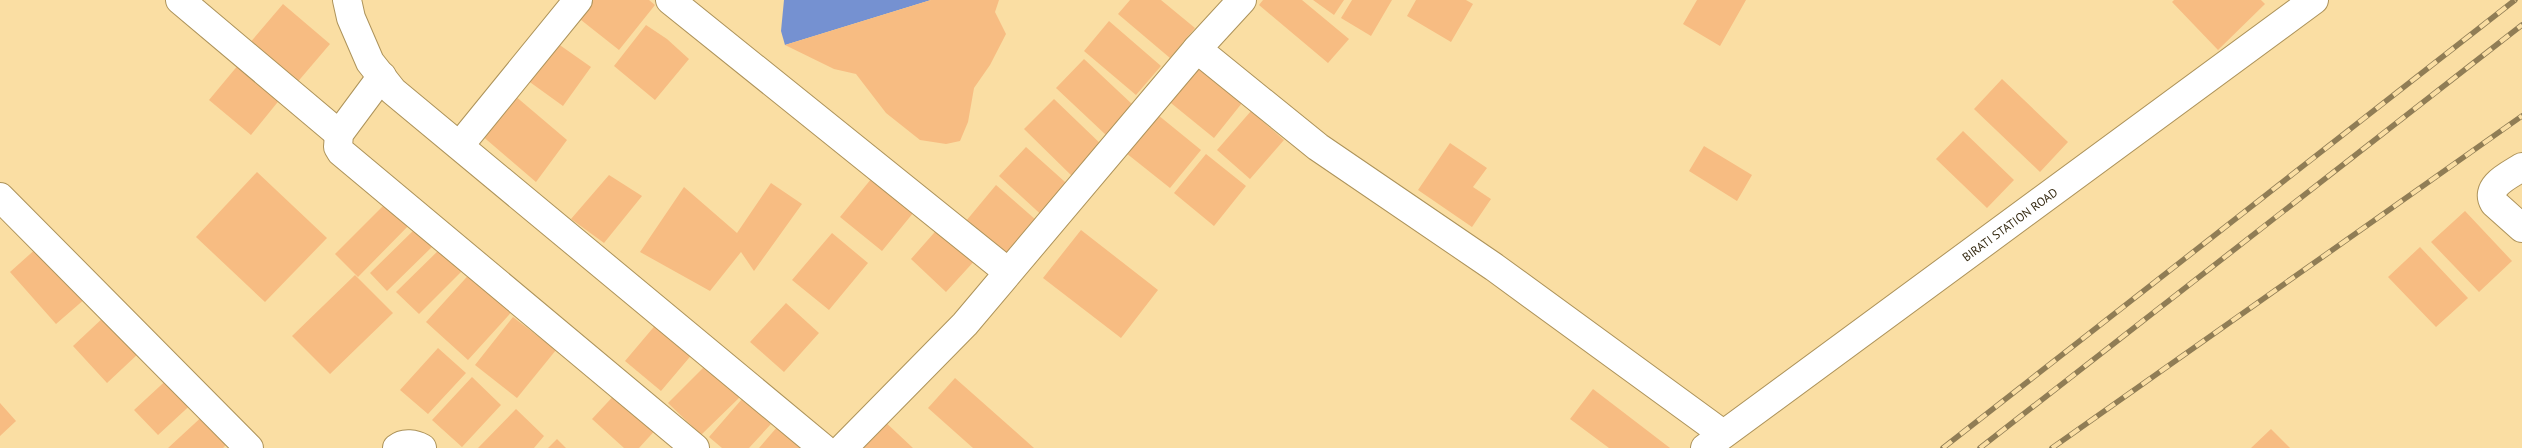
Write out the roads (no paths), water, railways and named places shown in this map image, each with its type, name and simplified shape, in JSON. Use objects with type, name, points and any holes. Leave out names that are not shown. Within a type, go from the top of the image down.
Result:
[{"type":"street","points":[[180,0],[339,134]]},
{"type":"street","points":[[346,0],[351,18],[370,62],[393,91],[823,448]]},
{"type":"street","points":[[460,145],[578,0]]},
{"type":"street","points":[[670,0],[1008,272]]},
{"type":"street","points":[[843,448],[964,324],[1197,49],[1242,0]]},
{"type":"street","name":"BIRATI STATION ROAD","points":[[1714,441],[2314,0]]},
{"type":"street","points":[[1197,49],[1318,147],[1494,267],[1714,441]]},
{"type":"street","points":[[382,76],[339,134],[337,141],[341,152],[696,448]]},
{"type":"street","points":[[2522,167],[2499,182],[2492,191],[2491,198],[2494,203],[2522,228]]},
{"type":"street","points":[[0,197],[249,448]]},
{"type":"street","points":[[397,448],[409,444],[422,448]]},
{"type":"water","points":[[784,0],[931,0],[785,45],[781,31]]},
{"type":"railway","points":[[1943,448],[2515,0]]},
{"type":"railway","points":[[1980,448],[2522,25]]},
{"type":"railway","points":[[2052,448],[2522,116]]}]
